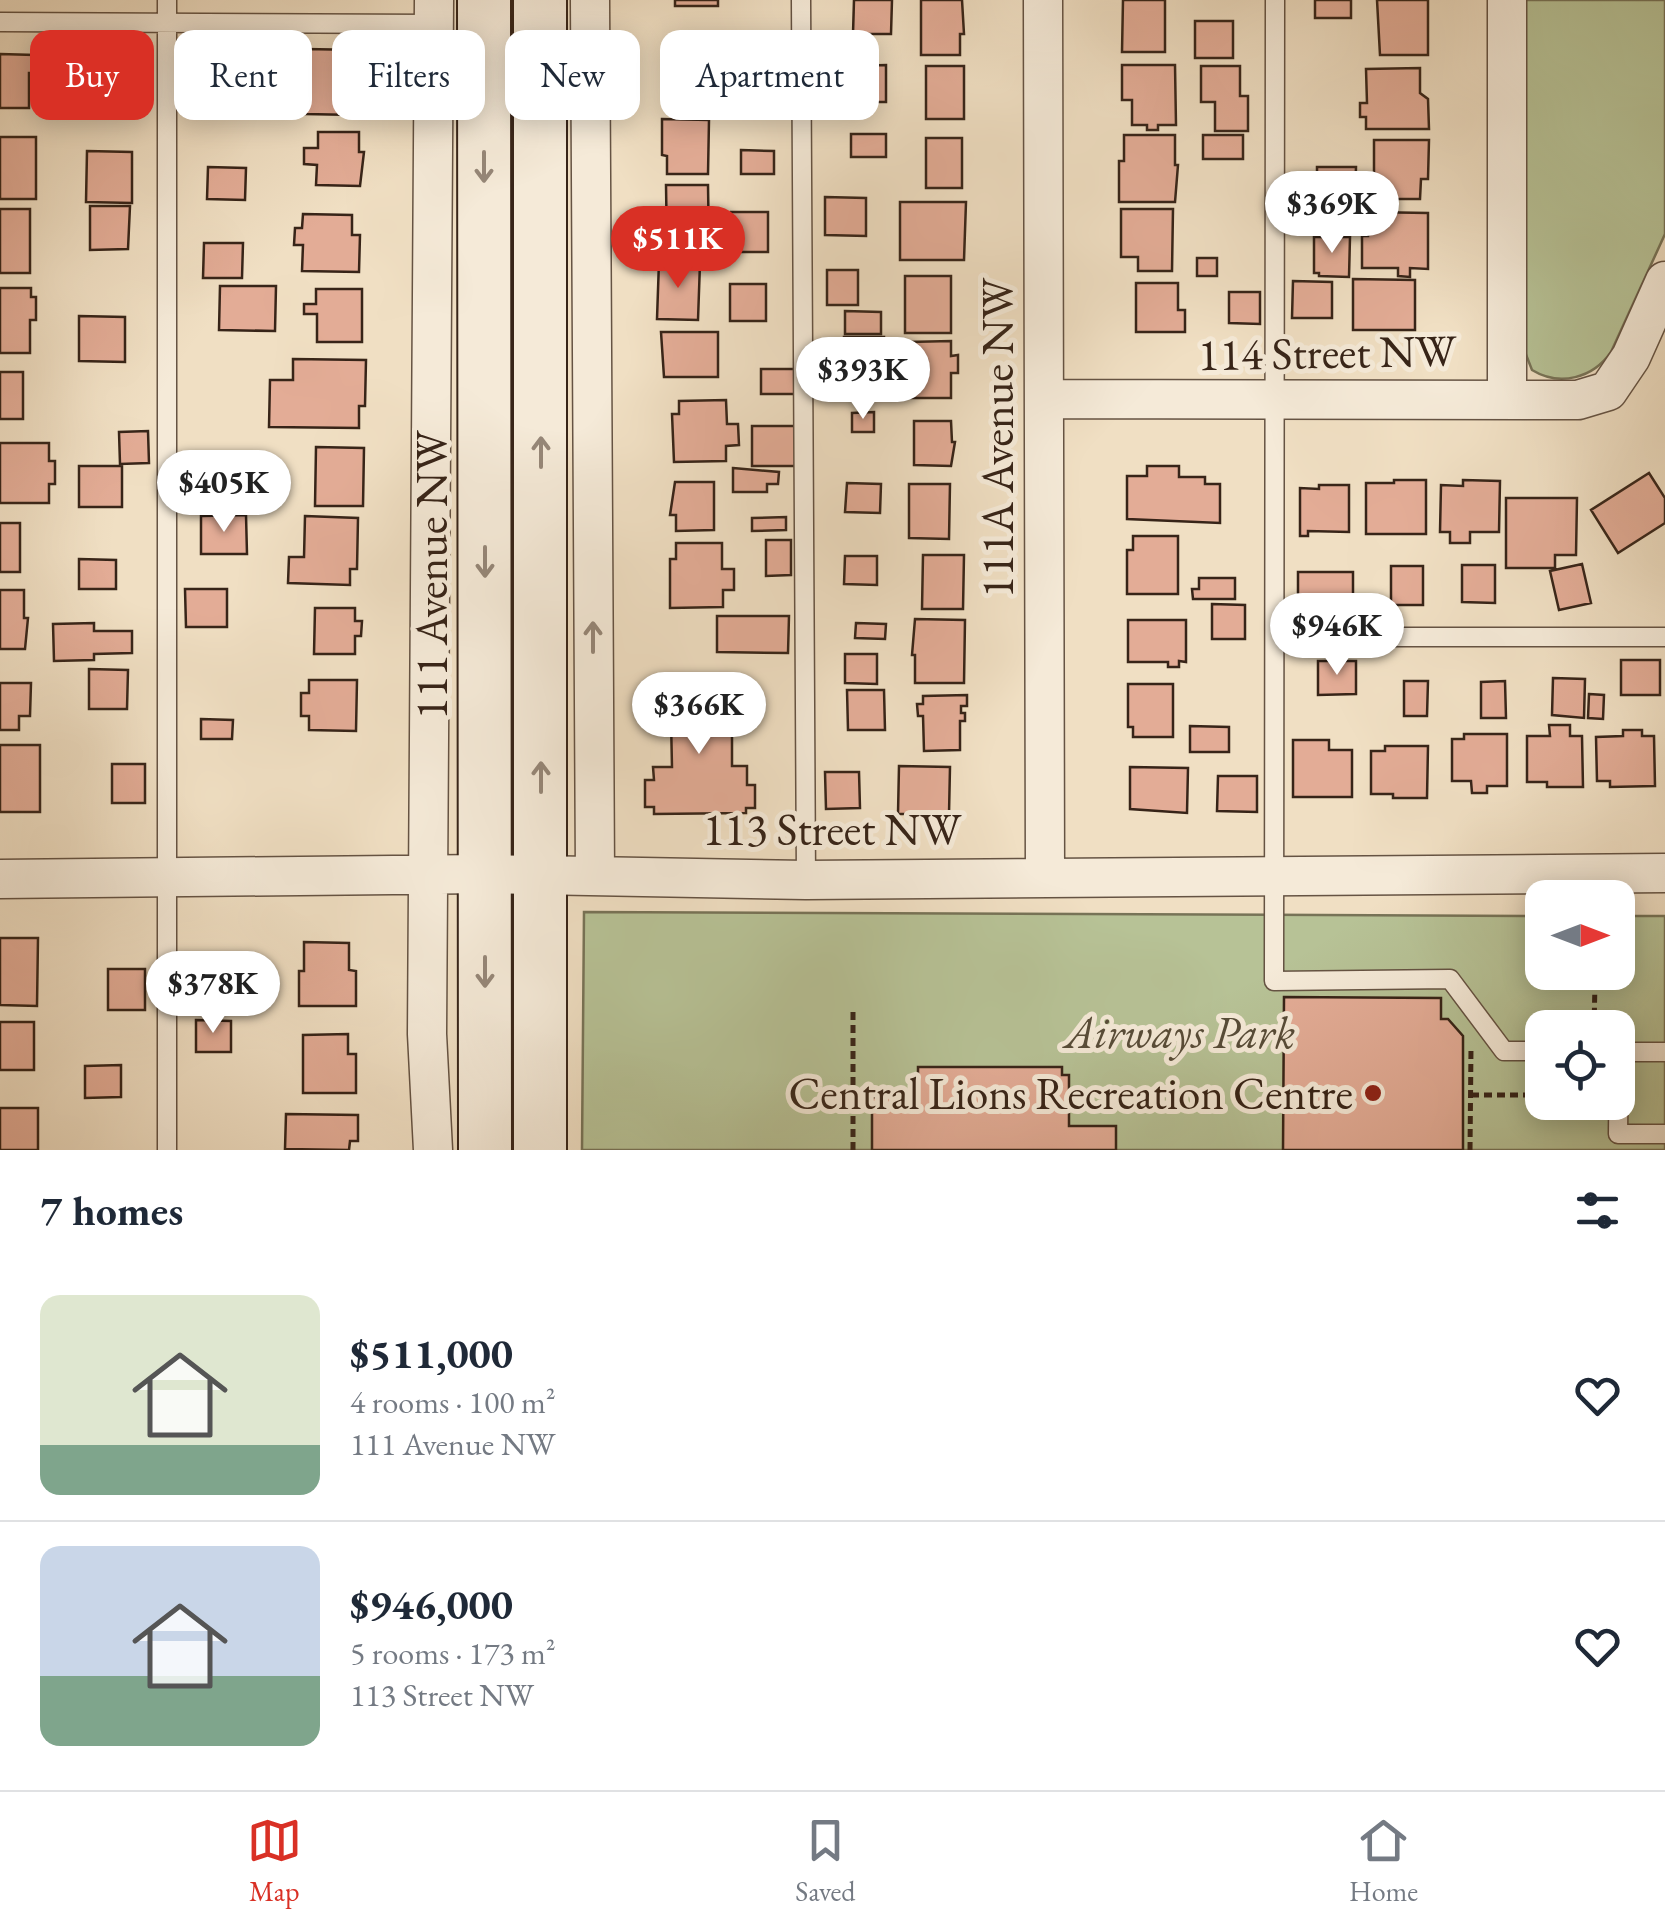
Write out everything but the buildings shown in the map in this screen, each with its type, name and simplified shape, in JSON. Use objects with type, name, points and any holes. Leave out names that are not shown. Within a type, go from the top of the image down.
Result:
[{"type":"main road","name":"111 Avenue NW","points":[[484,0],[485,1150]]},
{"type":"main road","points":[[540,0],[540,1150]]},
{"type":"street","points":[[590,0],[595,875]]},
{"type":"street","name":"111A Avenue NW","points":[[1043,0],[1045,876]]},
{"type":"street","points":[[1507,0],[1507,397]]},
{"type":"street","name":"111 Avenue NW","points":[[433,1150],[427,1034],[434,12]]},
{"type":"street","name":"114 Street NW","points":[[1045,399],[1578,400],[1608,391],[1631,356],[1665,281]]},
{"type":"street","name":"113 Street NW","points":[[0,880],[429,874],[806,880],[1665,873]]},
{"type":"lane","points":[[167,0],[167,1150]]},
{"type":"lane","points":[[801,0],[806,880]]},
{"type":"lane","points":[[1275,0],[1274,981],[1450,979],[1504,1051],[1525,1051]]},
{"type":"lane","points":[[0,22],[167,24],[434,12]]},
{"type":"lane","points":[[1275,637],[1665,636]]},
{"type":"lane","points":[[1635,1052],[1665,1052]]},
{"type":"lane","points":[[1618,1120],[1618,1134],[1665,1134]]},
{"type":"path","points":[[854,1012],[854,1150]]},
{"type":"path","points":[[1470,1150],[1471,1043]]},
{"type":"path","points":[[1471,1095],[1525,1095]]},
{"type":"green space","points":[[1525,0],[1665,0],[1665,234],[1611,352],[1585,374],[1565,379],[1532,370],[1525,352]]},
{"type":"green space","name":"Airways Park","points":[[584,912],[1525,916],[1525,990],[1635,990],[1635,916],[1665,916],[1665,1150],[582,1150]]},
{"type":"place","name":"Central Lions Recreation Centre","points":[[1373,1093]]}]
